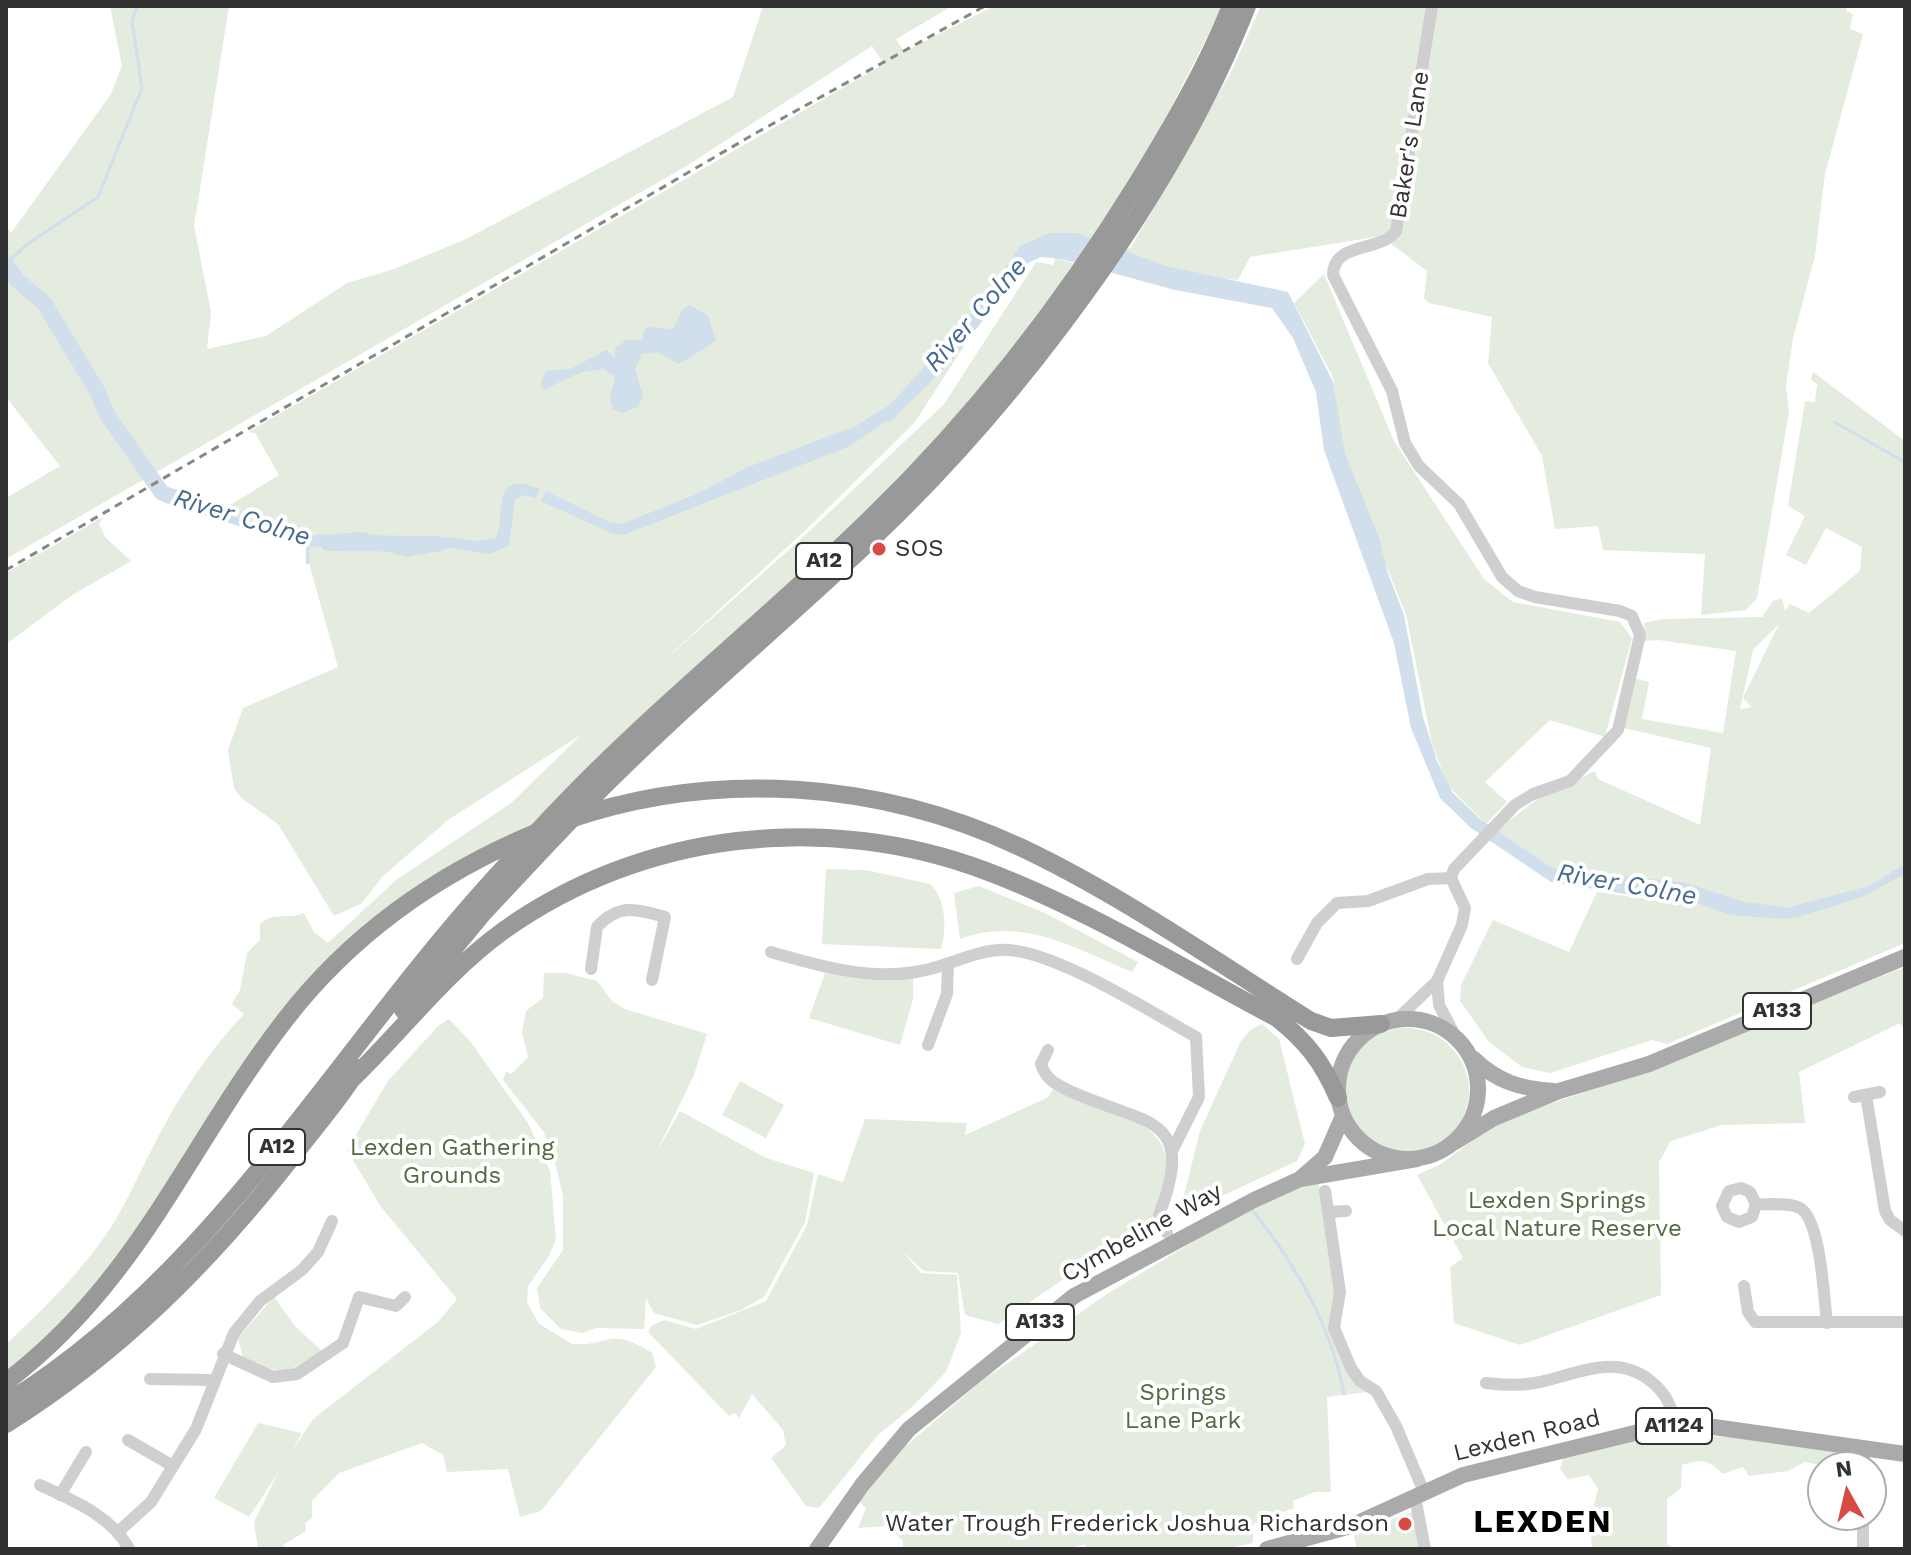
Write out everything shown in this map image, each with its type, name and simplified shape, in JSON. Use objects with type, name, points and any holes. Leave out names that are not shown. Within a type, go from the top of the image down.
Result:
[{"type":"highway","name":"A12","points":[[1126,216],[1231,6]]},
{"type":"highway","name":"A12","points":[[352,1079],[367,1054],[446,957],[589,801],[722,673],[874,537],[976,432],[1183,139],[1247,6]]},
{"type":"highway","name":"A12","points":[[6,1403],[99,1337],[199,1242],[399,989],[514,857],[657,712],[872,518],[1076,290]]},
{"type":"highway","name":"A12","points":[[6,1382],[75,1320],[129,1259],[268,1042],[305,995],[344,954],[394,911],[452,873],[497,848],[602,808],[671,794],[767,788],[862,797],[929,812],[999,838],[1065,870],[1311,1021],[1331,1028],[1389,1022]]},
{"type":"highway","name":"A12","points":[[6,1424],[88,1368],[162,1306],[249,1212],[352,1079],[464,963],[502,932],[554,899],[613,871],[668,854],[740,840],[805,836],[871,841],[933,854],[986,871],[1066,907],[1277,1018],[1304,1039],[1322,1061],[1341,1107]]},
{"type":"main road","name":"A133","points":[[1455,1142],[1494,1118],[1559,1091],[1649,1064],[1905,957]]},
{"type":"main road","points":[[1389,1022],[1428,1022],[1457,1039],[1470,1055],[1478,1083],[1477,1105],[1467,1129],[1455,1142],[1431,1156],[1417,1159],[1391,1157],[1368,1147],[1352,1132],[1341,1107],[1338,1082],[1345,1057],[1363,1035],[1389,1022]]},
{"type":"main road","name":"A133","points":[[1470,1055],[1496,1078],[1513,1085],[1559,1091]]},
{"type":"main road","name":"Cymbeline Way","points":[[1300,1179],[1325,1157],[1341,1107]]},
{"type":"main road","name":"Cymbeline Way","points":[[817,1542],[909,1429],[1074,1296],[1254,1200],[1300,1179],[1417,1159]]},
{"type":"main road","name":"Lexden Road","points":[[1267,1549],[1340,1529],[1463,1475],[1675,1426],[1714,1427],[1905,1454]]},
{"type":"street","name":"Baker's Lane","points":[[1432,6],[1396,231],[1386,240],[1344,253],[1333,267],[1333,275],[1392,391],[1405,443],[1419,466],[1459,504],[1502,577],[1518,591],[1535,597],[1620,611],[1637,623],[1639,647],[1618,730],[1570,781],[1533,794],[1496,824],[1454,869],[1451,878]]},
{"type":"street","points":[[1297,959],[1317,923],[1337,903],[1368,901],[1428,879],[1451,878],[1465,908],[1437,981],[1439,1005],[1457,1039]]},
{"type":"street","points":[[591,969],[597,927],[622,909],[632,907],[665,917],[652,980]]},
{"type":"street","points":[[771,952],[822,966],[872,974],[902,974],[997,950],[1030,955],[1086,977],[1196,1037],[1199,1097],[1173,1149],[1172,1175],[1159,1215],[1167,1233]]},
{"type":"street","points":[[928,1045],[947,994],[948,964]]},
{"type":"street","points":[[1389,1022],[1437,981]]},
{"type":"street","points":[[1048,1050],[1041,1064],[1053,1083],[1146,1119],[1161,1130],[1173,1149]]},
{"type":"street","points":[[1880,1092],[1860,1096],[1885,1211],[1890,1220],[1905,1231]]},
{"type":"street","points":[[1325,1191],[1340,1292],[1334,1328],[1342,1352],[1360,1381],[1376,1391],[1382,1401],[1420,1495],[1425,1549]]},
{"type":"street","points":[[1756,1204],[1797,1207],[1806,1213],[1817,1246],[1827,1323]]},
{"type":"street","points":[[1328,1212],[1346,1211]]},
{"type":"street","points":[[118,1532],[139,1516],[173,1466],[202,1416],[223,1354],[246,1315],[318,1252],[332,1221]]},
{"type":"street","points":[[1744,1286],[1748,1312],[1755,1322],[1905,1322]]},
{"type":"street","points":[[223,1354],[273,1377],[285,1378],[311,1366],[343,1343],[359,1297],[396,1306],[405,1297]]},
{"type":"street","points":[[1486,1383],[1535,1383],[1588,1368],[1623,1367],[1644,1375],[1664,1393],[1675,1426]]},
{"type":"street","points":[[150,1379],[214,1380]]},
{"type":"street","points":[[128,1440],[173,1466]]},
{"type":"street","points":[[60,1495],[86,1452]]},
{"type":"street","points":[[40,1485],[83,1505],[118,1532],[129,1549]]},
{"type":"green space","points":[[110,6],[229,6],[194,226],[211,312],[207,349],[266,336],[347,283],[394,269],[466,239],[733,97],[763,6],[952,6],[896,39],[904,52],[994,6],[1223,6],[1161,127],[1100,228],[1130,249],[1231,72],[1261,6],[1847,6],[1846,11],[1853,14],[1850,29],[1863,34],[1825,174],[1815,256],[1793,338],[1786,386],[1789,412],[1757,598],[1746,610],[1701,615],[1705,554],[1603,550],[1598,526],[1555,529],[1542,456],[1488,363],[1492,317],[1429,303],[1424,298],[1427,271],[1381,236],[1250,257],[1238,280],[1153,272],[1033,239],[915,422],[811,525],[656,668],[800,540],[944,404],[1036,262],[1054,265],[1055,258],[1076,264],[964,411],[848,534],[528,831],[338,956],[119,1266],[6,1380],[6,1344],[62,1288],[100,1243],[186,1089],[219,1042],[244,1014],[232,1004],[240,990],[247,953],[260,940],[260,924],[271,918],[304,913],[314,932],[328,943],[396,880],[511,803],[582,734],[448,820],[383,876],[362,903],[334,916],[278,824],[241,798],[234,788],[228,750],[243,708],[338,667],[309,563],[310,547],[219,512],[279,475],[255,433],[248,432],[884,64],[872,46],[688,165],[6,559],[6,498],[60,466],[6,397],[6,226],[11,233],[111,94],[122,66]]},
{"type":"green space","points":[[1324,274],[1394,441],[1484,579],[1513,602],[1620,622],[1632,638],[1605,737],[1550,720],[1485,782],[1507,802],[1486,824],[1448,786],[1432,744],[1406,614],[1342,460],[1333,377],[1294,303]]},
{"type":"green space","points":[[1813,372],[1905,441],[1905,943],[1667,1044],[1652,1040],[1550,1073],[1522,1067],[1489,1042],[1460,1001],[1461,985],[1493,920],[1569,952],[1597,892],[1676,903],[1696,887],[1614,875],[1586,876],[1551,867],[1493,828],[1506,823],[1540,797],[1595,771],[1598,779],[1700,825],[1711,748],[1620,727],[1631,677],[1649,682],[1642,719],[1723,733],[1736,651],[1659,640],[1643,641],[1644,623],[1663,619],[1762,617],[1773,601],[1782,598],[1785,611],[1790,604],[1809,613],[1860,571],[1862,547],[1826,528],[1806,565],[1786,555],[1805,516],[1788,506],[1805,401],[1815,402],[1817,384],[1811,380]],"holes":[[[1779,624],[1743,698],[1751,707],[1740,709],[1753,650]]]},
{"type":"green space","points":[[103,517],[99,524],[105,537],[131,561],[74,594],[6,644],[6,573]]},
{"type":"green space","points":[[826,869],[866,870],[930,884],[939,897],[944,915],[941,949],[822,944]]},
{"type":"green space","points":[[979,886],[1045,913],[1138,962],[1132,972],[1069,945],[1027,933],[1005,931],[960,939],[954,893]]},
{"type":"green space","name":"Lexden Springs Local Nature Reserve","points":[[1905,967],[1905,1031],[1900,1023],[1799,1072],[1805,1123],[1722,1125],[1671,1141],[1659,1162],[1661,1295],[1520,1345],[1454,1323],[1450,1267],[1463,1258],[1417,1175],[1441,1164],[1496,1123],[1647,1070]]},
{"type":"green space","points":[[544,973],[566,973],[597,981],[612,1001],[625,1009],[707,1034],[694,1075],[656,1153],[680,1111],[766,1158],[814,1173],[805,1222],[764,1297],[741,1310],[697,1325],[654,1313],[646,1298],[644,1329],[596,1328],[583,1333],[561,1329],[540,1308],[537,1288],[563,1250],[563,1196],[552,1151],[543,1131],[503,1080],[506,1071],[511,1074],[528,1057],[522,1032],[526,1011],[543,998]]},
{"type":"green space","points":[[825,973],[869,980],[913,977],[913,999],[900,1045],[809,1018]]},
{"type":"green space","name":"Lexden Gathering Grounds","points":[[449,1019],[470,1041],[528,1123],[550,1171],[556,1239],[549,1256],[528,1286],[527,1302],[539,1324],[572,1344],[626,1340],[652,1353],[656,1367],[541,1511],[520,1517],[508,1469],[447,1472],[443,1455],[422,1443],[339,1473],[312,1501],[312,1518],[305,1523],[306,1531],[283,1545],[285,1549],[258,1549],[254,1522],[278,1473],[249,1517],[214,1498],[258,1423],[302,1433],[291,1453],[313,1419],[439,1321],[457,1299],[381,1207],[347,1150],[388,1081],[438,1026]]},
{"type":"green space","points":[[1262,1024],[1279,1039],[1305,1144],[1297,1161],[1179,1216],[1200,1131],[1241,1041],[1250,1030]]},
{"type":"green space","points":[[1406,1028],[1430,1033],[1451,1046],[1464,1067],[1469,1091],[1464,1115],[1451,1136],[1430,1149],[1406,1154],[1382,1149],[1361,1136],[1348,1115],[1343,1091],[1348,1067],[1361,1046],[1382,1033]]},
{"type":"green space","points":[[740,1081],[784,1105],[766,1138],[722,1115]]},
{"type":"green space","points":[[1054,1088],[1120,1112],[1150,1131],[1161,1143],[1167,1165],[1163,1188],[1152,1218],[1156,1226],[1084,1265],[998,1324],[965,1315],[958,1273],[924,1271],[903,1252],[921,1273],[957,1275],[961,1333],[946,1372],[912,1407],[878,1435],[819,1508],[806,1506],[771,1458],[786,1445],[783,1430],[752,1394],[739,1418],[735,1413],[729,1416],[648,1332],[651,1326],[664,1320],[696,1329],[766,1301],[807,1225],[818,1174],[843,1182],[865,1119],[967,1123],[965,1135],[1047,1098]]},
{"type":"green space","name":"Springs Lane Park","points":[[1318,1179],[1335,1290],[1333,1324],[1351,1368],[1376,1391],[1327,1397],[1331,1492],[1315,1492],[1293,1501],[1294,1508],[1253,1524],[1253,1543],[1223,1549],[1086,1549],[1085,1545],[1059,1549],[903,1549],[903,1541],[887,1526],[858,1528],[866,1508],[858,1501],[887,1462],[983,1380],[1107,1294],[1239,1214]]},
{"type":"green space","points":[[274,1297],[295,1326],[322,1351],[292,1369],[266,1368],[243,1358],[238,1338]]},
{"type":"green space","points":[[1641,1435],[1780,1441],[1838,1451],[1807,1451],[1807,1462],[1788,1471],[1749,1476],[1743,1467],[1723,1474],[1709,1463],[1699,1461],[1682,1465],[1681,1488],[1667,1499],[1667,1544],[1674,1549],[1592,1549],[1590,1522],[1598,1489],[1589,1475],[1568,1479],[1560,1469],[1564,1456]]},
{"type":"green space","points":[[1412,1512],[1422,1549],[1357,1549],[1354,1536],[1358,1532]]},
{"type":"water","points":[[1049,233],[1077,233],[1166,266],[1288,292],[1333,382],[1345,454],[1379,538],[1387,571],[1404,615],[1423,717],[1437,761],[1452,792],[1480,819],[1551,867],[1586,876],[1614,875],[1686,883],[1741,901],[1787,908],[1869,886],[1905,864],[1905,874],[1862,897],[1801,916],[1785,919],[1731,915],[1687,900],[1662,900],[1551,882],[1471,828],[1440,798],[1411,728],[1394,643],[1324,450],[1316,392],[1293,338],[1272,308],[1175,290],[1061,259],[1041,257],[1026,264],[951,362],[890,422],[886,421],[850,446],[623,535],[611,533],[541,501],[546,491],[609,522],[622,524],[699,493],[748,467],[856,426],[892,403],[981,303],[1020,246]]},
{"type":"water","points":[[690,305],[708,316],[716,341],[679,364],[658,352],[642,354],[635,369],[643,396],[638,407],[622,413],[613,409],[610,399],[615,377],[604,369],[582,372],[543,390],[541,382],[546,371],[570,369],[606,350],[615,358],[615,348],[627,340],[643,340],[647,327],[673,329],[682,310]]},
{"type":"water","points":[[158,483],[179,498],[213,504],[238,518],[308,536],[361,532],[387,537],[407,546],[448,537],[475,541],[496,538],[507,489],[524,484],[540,489],[536,498],[524,495],[515,500],[509,546],[489,554],[452,548],[406,557],[359,543],[310,547],[309,563],[306,565],[306,547],[194,512],[160,497],[150,489]]},
{"type":"waterway","points":[[6,263],[29,243],[98,197],[142,88],[132,21],[137,6]]},
{"type":"waterway","name":"River Colne","points":[[6,264],[17,280],[44,303],[96,389],[108,416],[162,493],[173,497]]},
{"type":"waterway","points":[[1834,422],[1905,462]]},
{"type":"waterway","name":"River Colne","points":[[328,543],[437,544]]},
{"type":"waterway","points":[[1253,1211],[1284,1253],[1310,1297],[1331,1344],[1344,1394]]},
{"type":"railway","points":[[6,570],[756,133],[985,6]]},
{"type":"place","name":"SOS","points":[[879,549]]},
{"type":"place","name":"Water Trough Frederick Joshua Richardson","points":[[1405,1524]]},
{"type":"district","name":"LEXDEN","points":[[1543,1523]]}]
